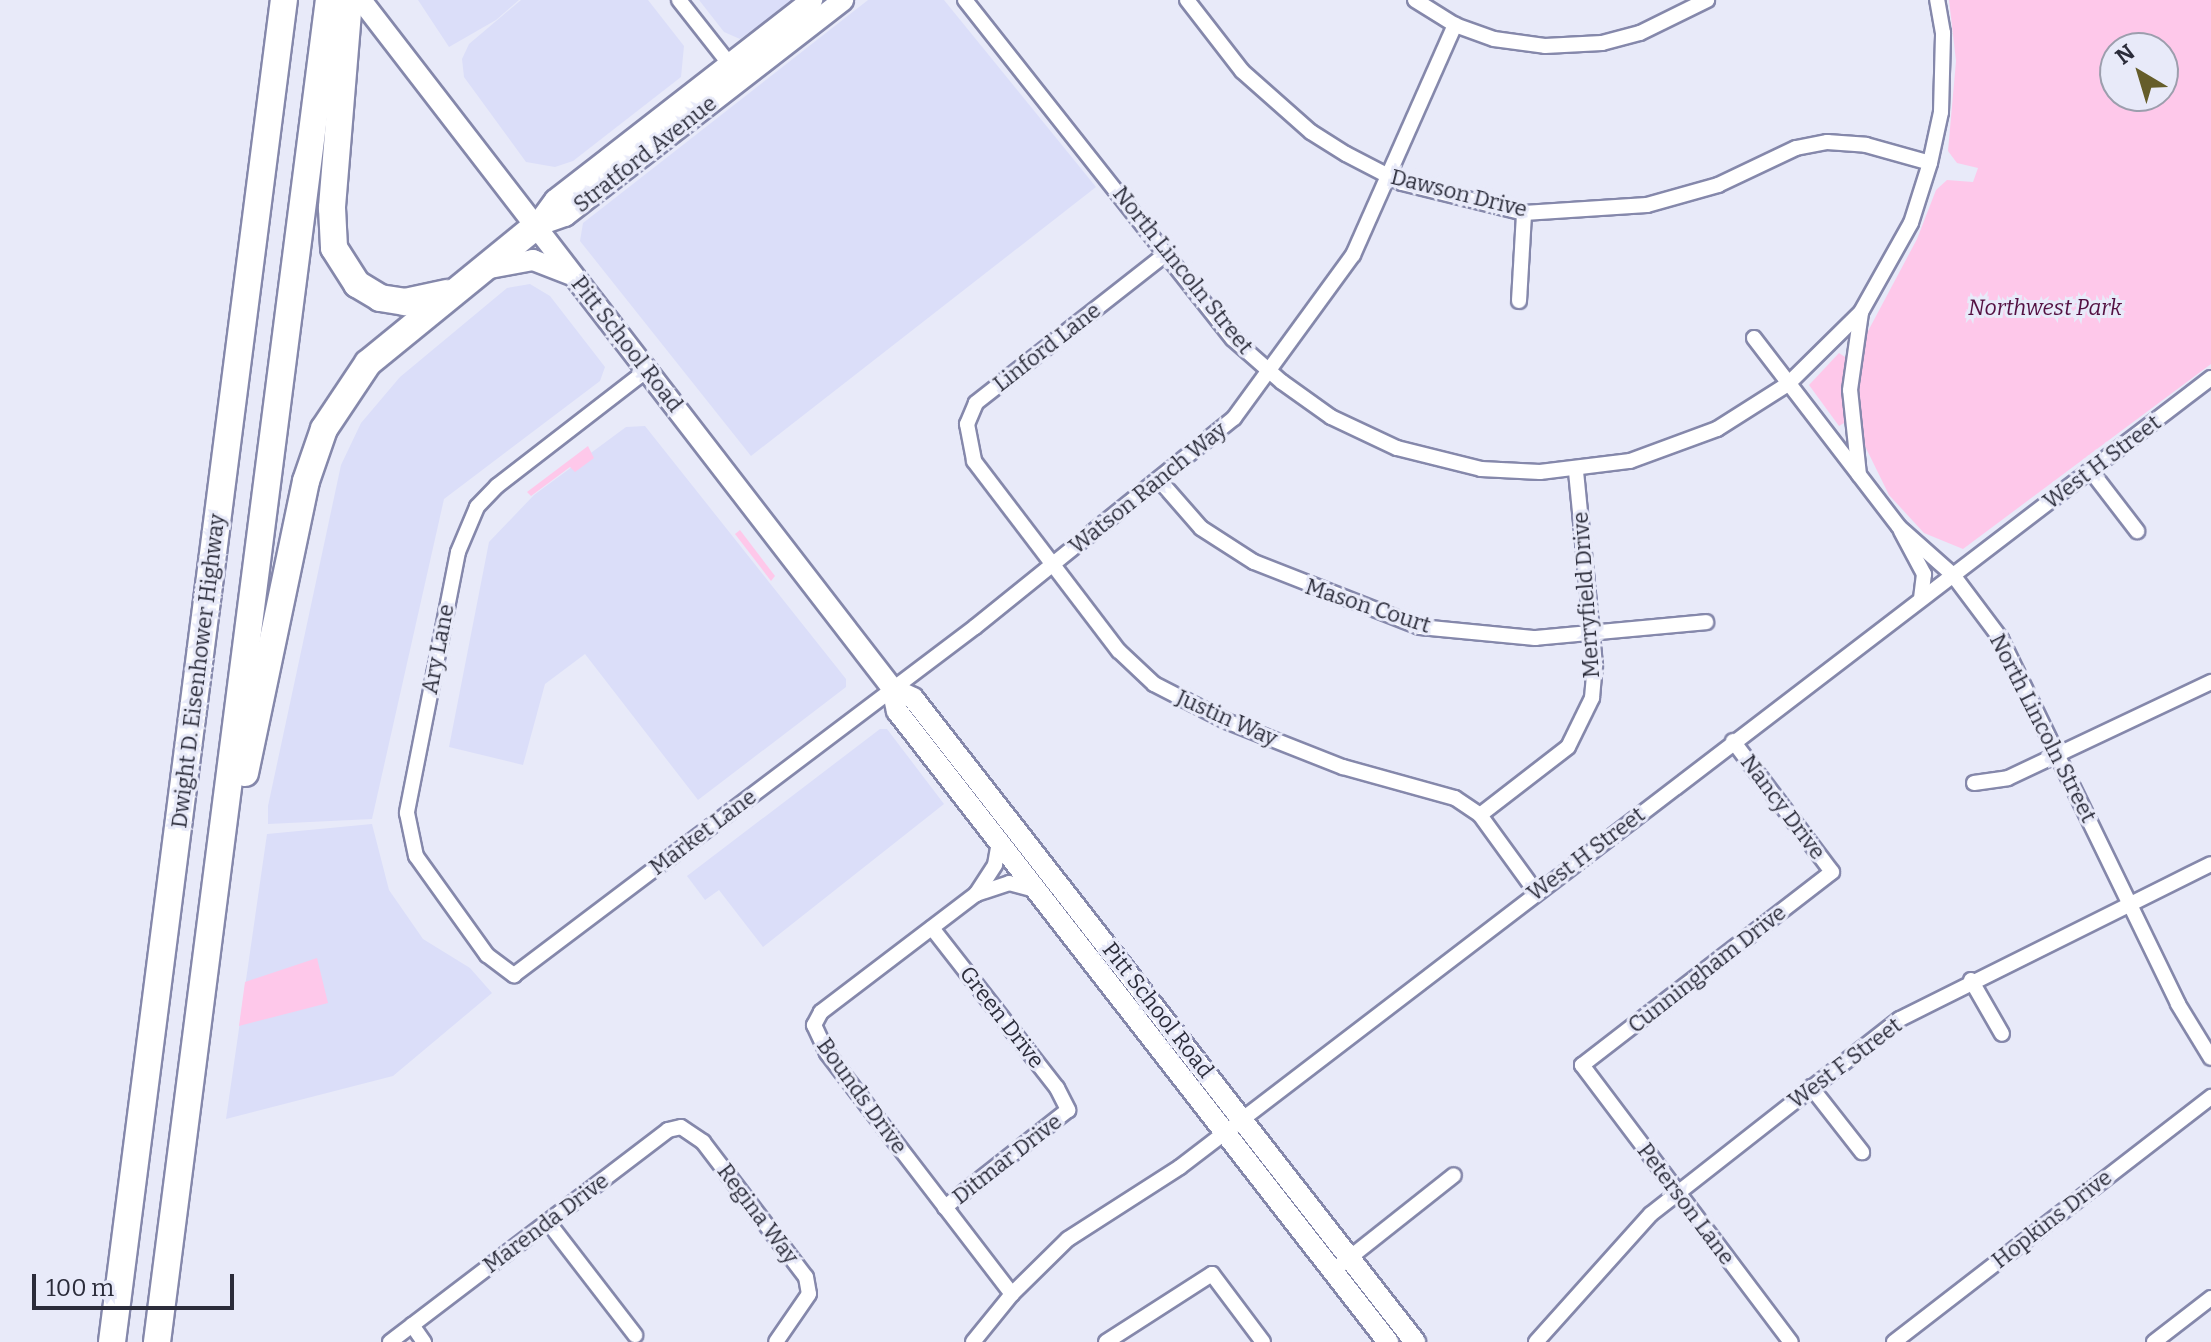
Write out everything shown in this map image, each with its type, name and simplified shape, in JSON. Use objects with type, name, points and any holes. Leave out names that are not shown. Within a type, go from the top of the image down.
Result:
[{"type":"highway","points":[[275,0],[280,35]]},
{"type":"highway","name":"Dwight D. Eisenhower Highway","points":[[112,1342],[284,0]]},
{"type":"highway","name":"Dwight D. Eisenhower Highway","points":[[157,1342],[329,0]]},
{"type":"highway","points":[[349,0],[332,208],[334,248],[357,284],[380,298],[405,302],[459,285]]},
{"type":"highway","points":[[222,832],[246,771],[306,481],[324,429],[368,363],[459,285],[536,226]]},
{"type":"main road","name":"Pitt School Road","points":[[361,0],[892,688],[897,711],[1388,1342]]},
{"type":"main road","name":"Stratford Avenue","points":[[735,72],[812,0]]},
{"type":"main road","name":"Stratford Avenue","points":[[536,226],[555,200],[735,72],[843,0]]},
{"type":"main road","points":[[459,285],[518,259],[549,264],[581,284]]},
{"type":"main road","name":"Pitt School Road","points":[[892,688],[913,698],[1415,1342]]},
{"type":"street","points":[[679,0],[735,72]]},
{"type":"street","name":"North Lincoln Street","points":[[965,0],[1233,339],[1270,372],[1331,417],[1397,448],[1481,469],[1576,470],[1630,461],[1693,441],[1788,384],[1899,527],[1953,575],[2005,646],[2178,1004],[2211,1058]]},
{"type":"street","name":"Dawson Drive","points":[[1187,0],[1242,71],[1311,132],[1389,177],[1524,213],[1647,205],[1718,185],[1796,148],[1827,142],[1866,145],[1930,163]]},
{"type":"street","points":[[1415,0],[1455,25],[1494,39],[1545,46],[1602,43],[1640,33],[1707,0]]},
{"type":"street","points":[[1754,338],[1788,384],[1861,312],[1911,223],[1930,163],[1941,112],[1943,33],[1937,0]]},
{"type":"street","name":"Watson Ranch Way","points":[[892,688],[1160,481],[1234,418],[1346,266],[1389,177],[1455,25]]},
{"type":"street","points":[[1519,301],[1524,213]]},
{"type":"street","name":"Linford Lane","points":[[974,461],[967,424],[976,403],[1167,253]]},
{"type":"street","points":[[1859,475],[1850,390],[1861,312]]},
{"type":"street","name":"Ary Lane","points":[[514,975],[487,955],[416,856],[407,813],[458,552],[477,507],[497,486],[647,370]]},
{"type":"street","name":"West H Street","points":[[973,1342],[1012,1294],[1068,1239],[1180,1167],[2211,378]]},
{"type":"street","name":"Justin Way","points":[[974,461],[1119,651],[1154,684],[1226,721],[1343,767],[1428,787],[1480,815],[1536,892]]},
{"type":"street","name":"Merryfield Drive","points":[[1480,815],[1568,747],[1580,730],[1592,698],[1592,635],[1576,470]]},
{"type":"street","points":[[2091,471],[2137,531]]},
{"type":"street","name":"Mason Court","points":[[1160,481],[1221,543],[1300,584],[1420,627],[1490,637],[1592,635],[1706,622]]},
{"type":"street","points":[[1899,527],[1924,574],[1921,599]]},
{"type":"street","points":[[1974,783],[2008,778],[2211,682]]},
{"type":"street","name":"Market Lane","points":[[514,975],[892,688]]},
{"type":"street","name":"Nancy Drive","points":[[1733,741],[1832,872]]},
{"type":"street","name":"Bounds Drive","points":[[999,841],[995,865],[976,894],[821,1012],[814,1025],[827,1053],[1012,1294]]},
{"type":"street","name":"West F Street","points":[[1536,1342],[1675,1192],[1900,1019],[1971,980],[2211,864]]},
{"type":"street","name":"Cunningham Drive","points":[[1582,1065],[1832,872]]},
{"type":"street","name":"Bounds Drive","points":[[976,894],[1009,883],[1035,890]]},
{"type":"street","name":"Green Drive","points":[[932,928],[1057,1088],[1068,1110]]},
{"type":"street","points":[[1971,980],[2002,1034]]},
{"type":"street","name":"Peterson Lane","points":[[1582,1065],[1791,1342]]},
{"type":"street","points":[[1811,1087],[1862,1152]]},
{"type":"street","name":"Hopkins Drive","points":[[1894,1342],[2211,1097]]},
{"type":"street","name":"Ditmar Drive","points":[[945,1207],[1068,1110]]},
{"type":"street","name":"Marenda Drive","points":[[390,1342],[668,1130],[692,1130],[703,1142]]},
{"type":"street","name":"Regina Way","points":[[703,1142],[810,1286],[776,1342]]},
{"type":"street","points":[[1333,1271],[1454,1175]]},
{"type":"street","points":[[548,1222],[635,1335]]},
{"type":"street","points":[[1106,1342],[1212,1274],[1263,1342]]},
{"type":"street","points":[[2154,1342],[2211,1298]]},
{"type":"street","points":[[412,1325],[424,1342]]},
{"type":"shaded area","points":[[418,0],[519,0],[496,20],[449,47]]},
{"type":"shaded area","points":[[521,0],[648,0],[684,46],[681,77],[573,161],[555,167],[526,162],[464,77],[462,59],[469,44]]},
{"type":"shaded area","points":[[699,0],[795,0],[740,39],[724,32]]},
{"type":"shaded area","points":[[868,0],[944,0],[1096,187],[751,456],[580,241],[583,223]]},
{"type":"shaded area","points":[[530,284],[550,296],[605,367],[600,381],[444,499],[372,819],[268,824],[268,806],[341,465],[361,423],[400,377],[507,288]]},
{"type":"shaded area","points":[[645,426],[846,679],[846,687],[698,800],[585,654],[545,684],[523,765],[449,747],[489,542],[534,495],[626,427]]},
{"type":"shaded area","points":[[880,729],[887,729],[944,804],[763,947],[719,890],[705,900],[687,876]]},
{"type":"shaded area","points":[[372,824],[389,890],[423,939],[470,968],[492,993],[393,1076],[226,1119],[267,834]]},
{"type":"green space","name":"Northwest Park","points":[[1949,0],[2211,0],[2211,364],[1963,549],[1924,533],[1889,495],[1862,440],[1856,401],[1867,333],[1917,239],[1936,190],[1947,180],[1973,182],[1978,168],[1957,163],[1948,151],[1956,61]]},
{"type":"green space","points":[[1839,353],[1845,357],[1844,423],[1839,426],[1809,385]]},
{"type":"green space","points":[[588,446],[594,458],[575,472],[570,467],[531,496],[527,492]]},
{"type":"green space","points":[[740,530],[775,576],[771,581],[735,534]]},
{"type":"green space","points":[[317,958],[328,1003],[239,1026],[245,982]]}]
